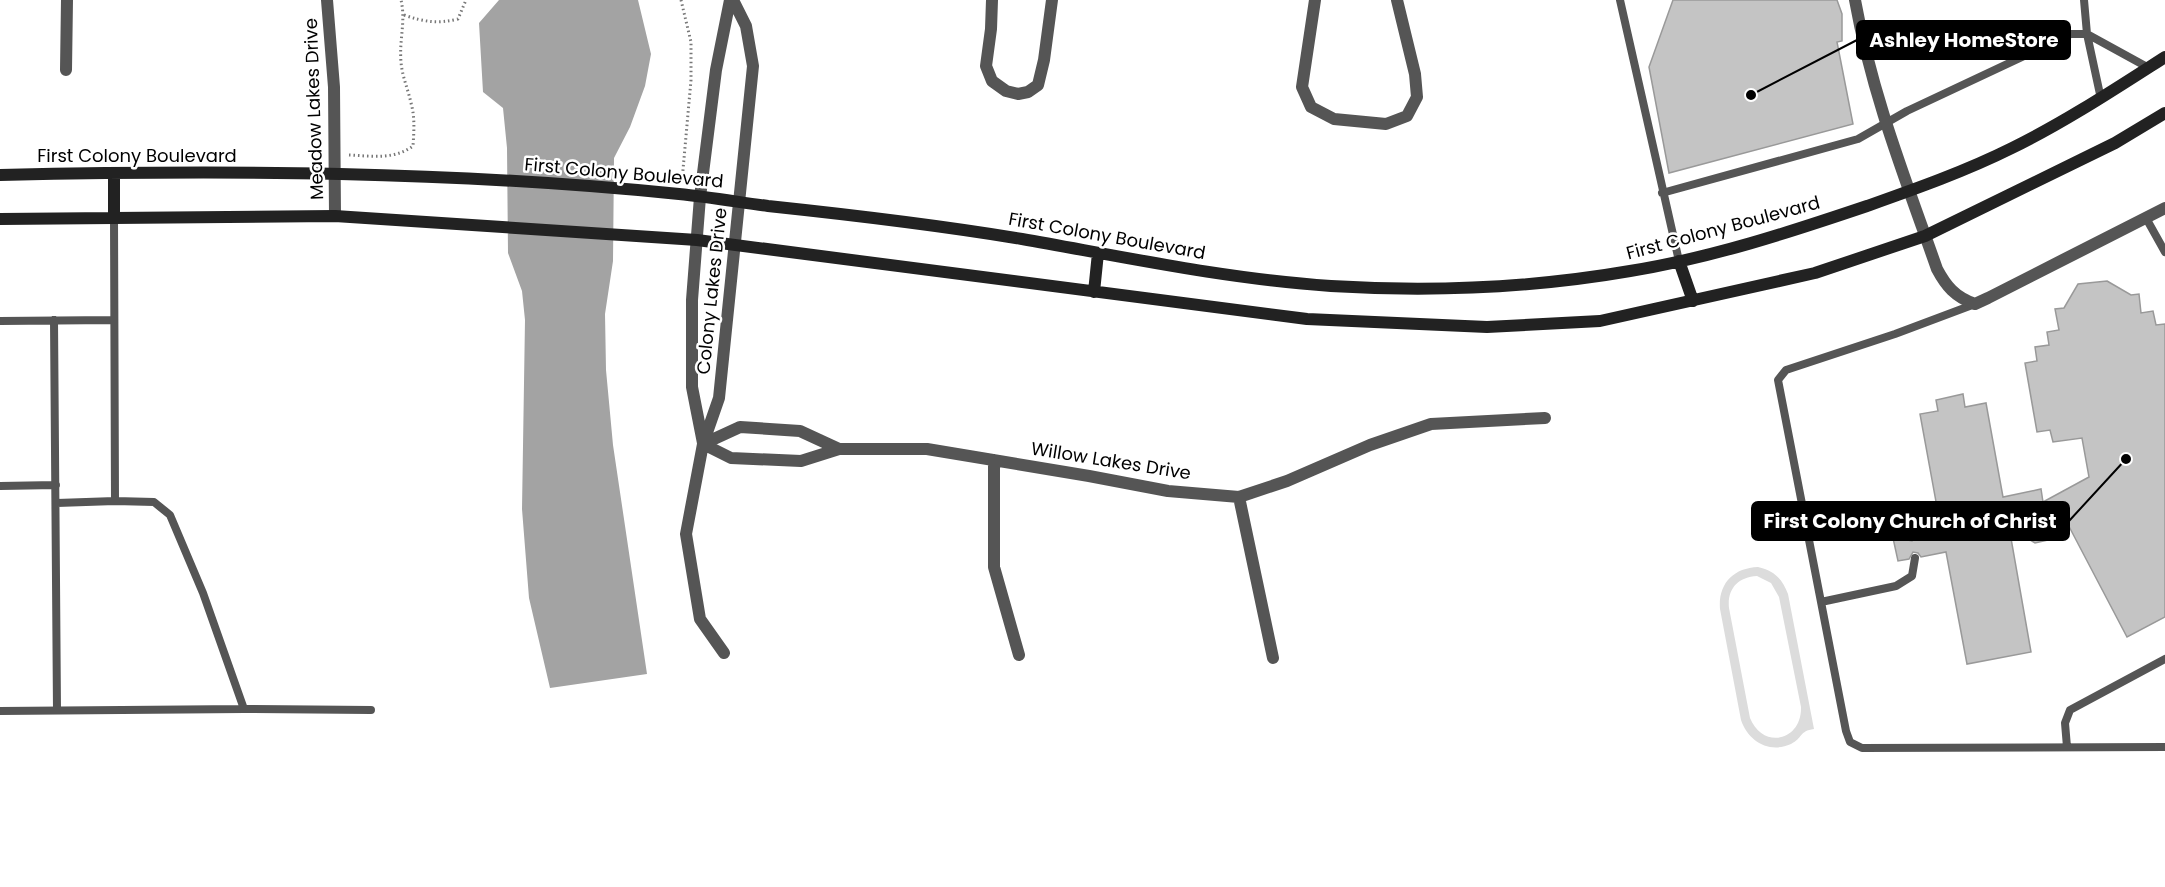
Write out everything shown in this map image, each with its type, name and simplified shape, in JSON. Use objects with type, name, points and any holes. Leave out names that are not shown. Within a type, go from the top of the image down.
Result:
[{"type":"main road","name":"First Colony Boulevard","points":[[0,175],[335,174],[481,180],[642,191],[899,221],[1261,279],[1332,286],[1454,288],[1545,283],[1635,271],[1802,228],[1909,191],[2009,150],[2101,99],[2165,57]]},
{"type":"main road","points":[[0,219],[114,216],[335,216],[697,240],[735,243],[1307,319],[1487,327],[1600,321],[1815,273],[1925,236],[2115,143],[2165,112]]},
{"type":"main road","points":[[114,173],[114,216]]},
{"type":"main road","points":[[1094,292],[1098,253]]},
{"type":"main road","points":[[1678,261],[1693,301]]},
{"type":"street","points":[[66,70],[67,0]]},
{"type":"street","name":"Meadow Lakes Drive","points":[[327,0],[334,87],[335,216]]},
{"type":"street","name":"Colony Lakes Drive","points":[[703,444],[692,387],[692,300],[700,197],[716,70],[732,0]]},
{"type":"street","name":"Colony Lakes Drive","points":[[724,653],[700,619],[686,534],[703,444],[719,398],[753,66],[746,26],[732,0]]},
{"type":"street","points":[[992,0],[986,66],[992,81],[1006,91],[1018,94],[1028,92],[1038,85],[1044,60],[1052,0]]},
{"type":"street","points":[[1315,0],[1302,87],[1311,107],[1334,119],[1386,124],[1407,116],[1417,97],[1415,74],[1396,0]]},
{"type":"street","points":[[1855,0],[1862,40],[1885,124],[1937,269],[1956,296],[1975,304],[2165,208]]},
{"type":"street","name":"Willow Lakes Drive","points":[[703,444],[731,458],[801,461],[839,449],[927,449],[1168,491],[1239,496],[1287,482],[1371,445],[1431,424],[1545,418]]},
{"type":"street","name":"Willow Lakes Drive","points":[[703,444],[740,426],[800,431],[839,449]]},
{"type":"street","points":[[994,460],[994,567],[1019,655]]},
{"type":"street","points":[[1239,496],[1273,657]]},
{"type":"lane","points":[[1620,0],[1678,261]]},
{"type":"lane","points":[[2084,0],[2087,34],[2101,99]]},
{"type":"lane","points":[[1662,193],[1858,140],[1906,111],[2071,34],[2087,34],[2149,68]]},
{"type":"lane","points":[[114,216],[115,501]]},
{"type":"lane","points":[[2146,218],[2165,252]]},
{"type":"lane","points":[[1975,304],[1786,370],[1778,380],[1850,742],[1862,748],[2165,747]]},
{"type":"lane","points":[[54,320],[57,710]]},
{"type":"lane","points":[[0,321],[114,320]]},
{"type":"lane","points":[[0,486],[56,485]]},
{"type":"lane","points":[[57,503],[154,502],[170,515],[203,593],[244,710]]},
{"type":"lane","points":[[1806,527],[1890,512],[1901,516],[1911,535]]},
{"type":"lane","points":[[1821,602],[1896,586],[1912,576],[1915,558]]},
{"type":"lane","points":[[2067,747],[2065,723],[2070,710],[2165,659]]},
{"type":"lane","points":[[0,711],[371,710]]},
{"type":"path","points":[[335,155],[387,156],[404,152],[413,146],[415,128],[401,63],[404,15],[401,0]]},
{"type":"path","points":[[404,15],[423,21],[441,23],[458,19],[466,0]]},
{"type":"path","points":[[680,194],[692,80],[691,42],[681,0]]},
{"type":"shaded area","points":[[499,0],[638,0],[651,54],[645,86],[630,127],[614,158],[613,261],[605,314],[606,370],[613,445],[647,674],[550,688],[529,598],[522,509],[525,320],[522,291],[508,253],[507,148],[503,108],[483,92],[479,23]]},
{"type":"shaded area","points":[[1758,567],[1773,573],[1780,579],[1788,594],[1814,729],[1806,731],[1795,742],[1783,747],[1760,744],[1749,734],[1741,720],[1720,600],[1729,579],[1741,570]],"holes":[[[1757,576],[1771,583],[1779,597],[1801,707],[1800,719],[1795,728],[1789,734],[1772,738],[1756,728],[1750,718],[1729,608],[1732,590],[1744,579]]]},
{"type":"building","points":[[1673,0],[1837,0],[1842,14],[1842,41],[1837,42],[1853,124],[1669,173],[1649,67]]},
{"type":"building","points":[[2107,281],[2131,295],[2139,294],[2141,313],[2153,311],[2156,325],[2165,324],[2165,617],[2127,637],[2064,517],[2052,539],[2035,543],[2009,527],[2031,652],[1967,664],[1946,552],[1921,557],[1918,553],[1913,552],[1909,559],[1898,561],[1893,538],[1905,536],[1912,541],[1917,534],[1941,529],[1920,414],[1938,411],[1936,400],[1963,394],[1965,407],[1986,403],[2003,497],[2041,489],[2043,502],[2089,477],[2082,438],[2053,442],[2050,430],[2037,432],[2025,363],[2037,361],[2035,347],[2049,345],[2047,332],[2059,330],[2055,309],[2064,308],[2078,284]]},
{"type":"place","name":"Ashley HomeStore","points":[[1751,95]]},
{"type":"place","name":"First Colony Church of Christ","points":[[2126,459]]}]
